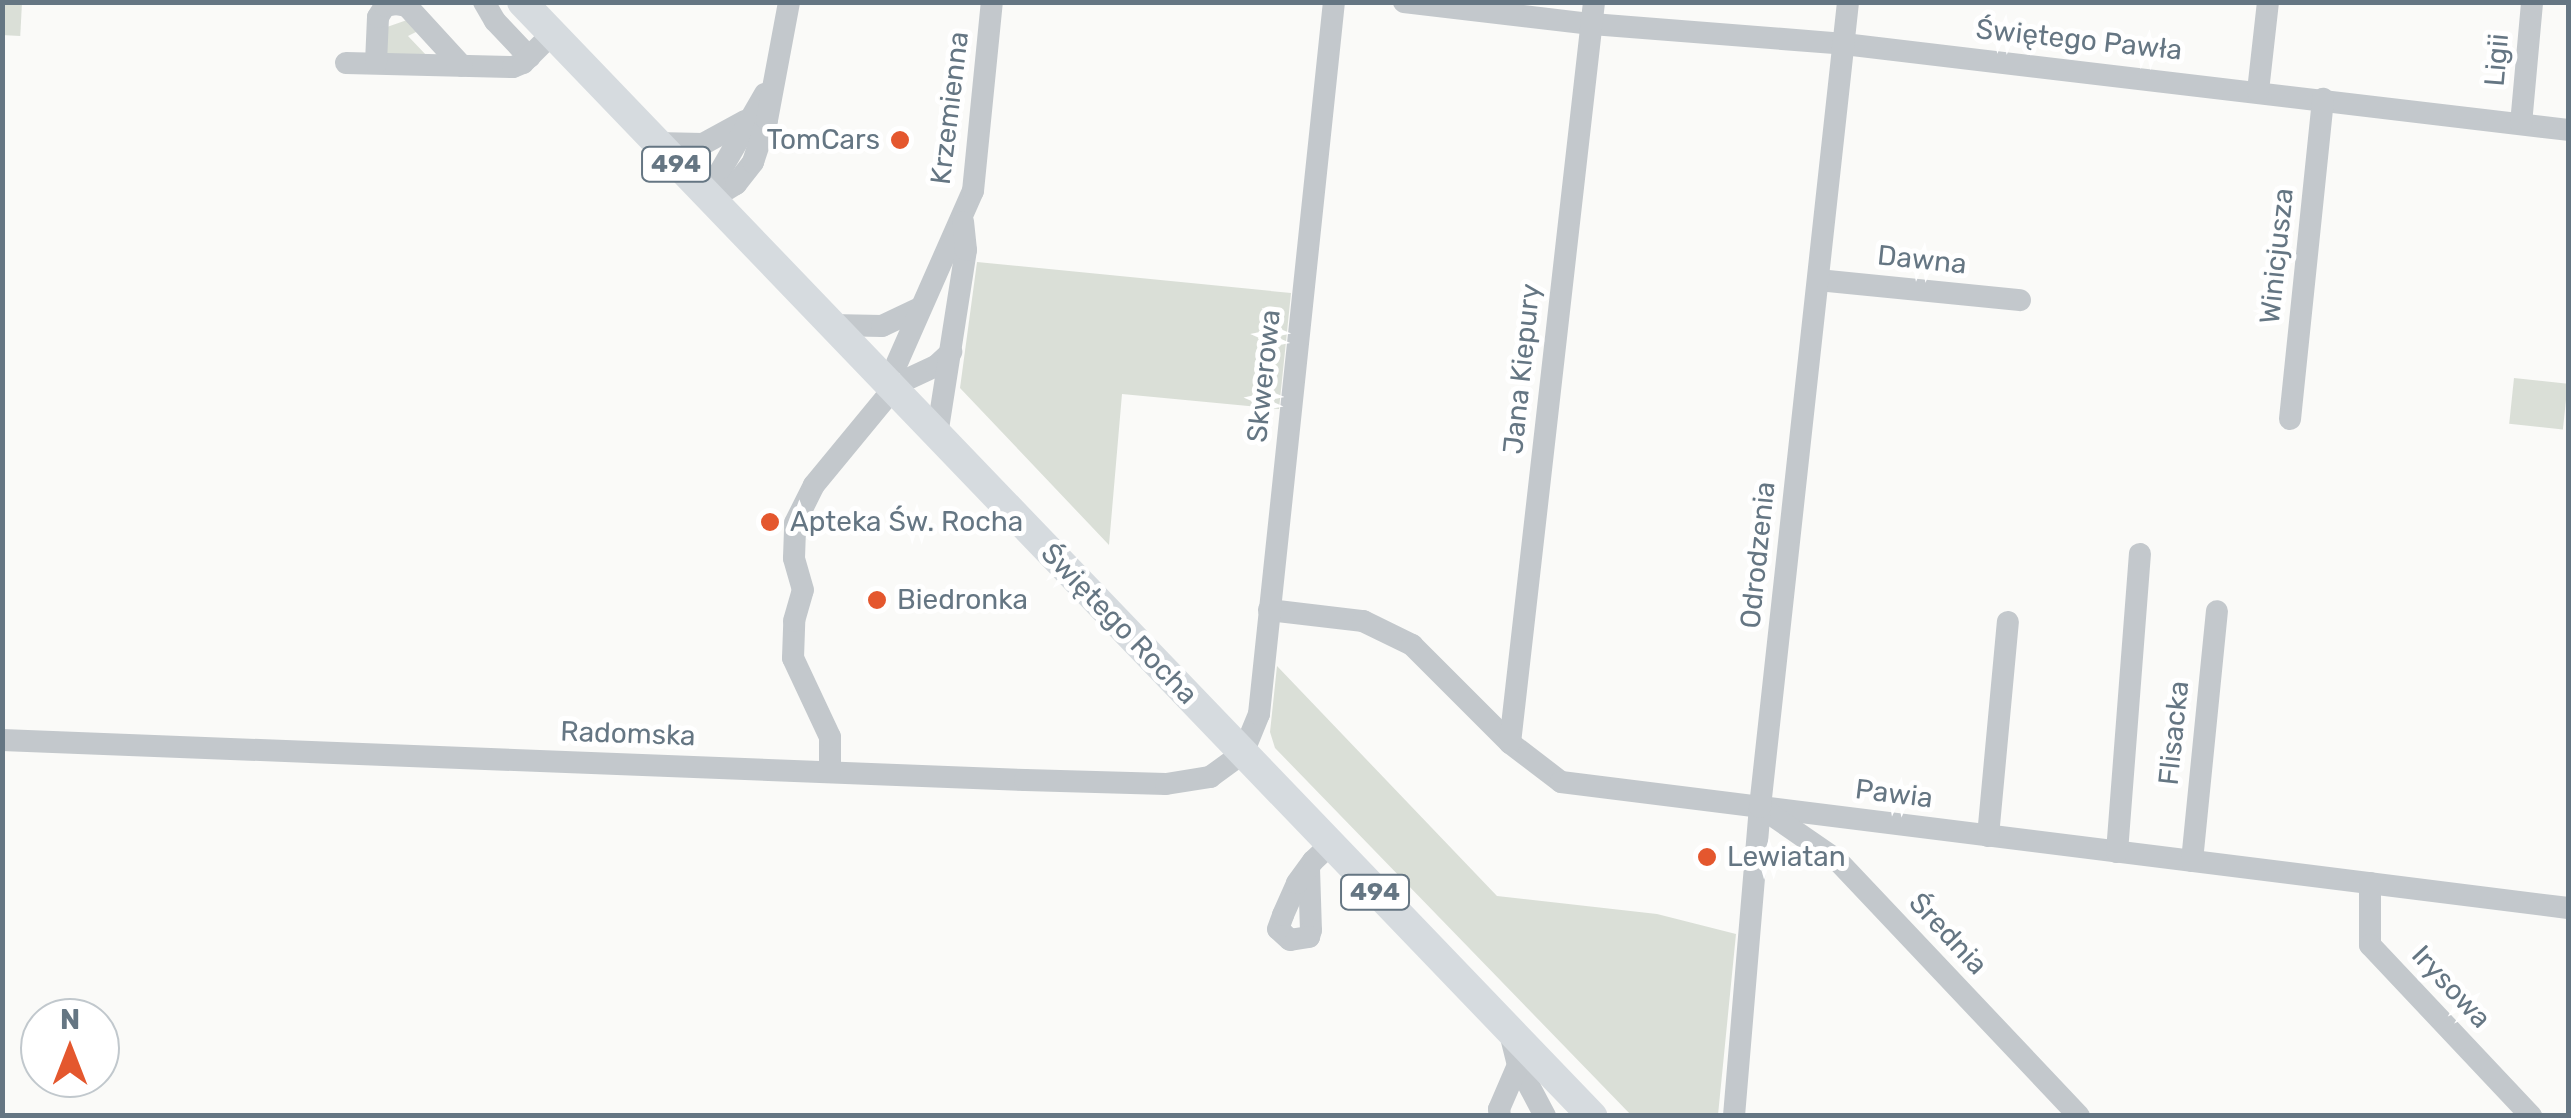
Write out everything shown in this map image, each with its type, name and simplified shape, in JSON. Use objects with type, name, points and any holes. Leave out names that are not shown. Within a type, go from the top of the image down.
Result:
[{"type":"main road","name":"Świętego Rocha","points":[[522,2],[831,324],[900,377],[937,434],[1592,1116]]},
{"type":"street","points":[[484,2],[495,21],[530,57]]},
{"type":"street","points":[[738,228],[747,172],[762,136],[776,74],[788,2]]},
{"type":"street","name":"Krzemienna","points":[[900,377],[920,308],[973,191],[992,2]]},
{"type":"street","name":"Skwerowa","points":[[1243,753],[1259,714],[1334,2]]},
{"type":"street","name":"Świętego Pawła","points":[[1404,2],[1592,13],[2568,130]]},
{"type":"street","name":"Odrodzenia","points":[[1734,1116],[1754,918],[1760,808],[1848,2]]},
{"type":"street","points":[[2258,91],[2268,2]]},
{"type":"street","name":"Ligii","points":[[2521,124],[2532,2]]},
{"type":"street","points":[[376,64],[378,17],[384,6],[395,4],[406,6],[462,66]]},
{"type":"street","name":"Jana Kiepury","points":[[1510,743],[1592,13]]},
{"type":"street","points":[[346,63],[513,67],[530,57],[552,34]]},
{"type":"street","points":[[708,198],[776,74]]},
{"type":"street","name":"Winicjusza","points":[[2290,420],[2323,98]]},
{"type":"street","points":[[656,143],[716,140],[755,112]]},
{"type":"street","points":[[708,198],[747,172]]},
{"type":"street","name":"Krzemienna","points":[[937,434],[966,250],[963,219]]},
{"type":"street","name":"Dawna","points":[[1818,280],[2020,300]]},
{"type":"street","points":[[831,324],[882,326],[920,308]]},
{"type":"street","points":[[830,772],[830,737],[792,658],[794,621],[803,590],[794,558],[795,523],[814,486],[900,377],[936,366],[951,352]]},
{"type":"street","points":[[2117,852],[2140,554]]},
{"type":"street","name":"Pawia","points":[[1269,610],[1363,621],[1412,645],[1510,743],[1562,782],[2568,908]]},
{"type":"street","name":"Flisacka","points":[[2192,861],[2217,611]]},
{"type":"street","points":[[1988,836],[2008,622]]},
{"type":"street","name":"Radomska","points":[[2,740],[1190,783],[1210,777],[1243,753]]},
{"type":"street","name":"Średnia","points":[[1760,808],[1838,860],[2080,1116]]},
{"type":"street","points":[[1309,868],[1330,844]]},
{"type":"street","name":"Irysowa","points":[[2370,883],[2370,944],[2532,1116]]},
{"type":"street","points":[[1509,1030],[1518,1065],[1545,1116]]},
{"type":"street","points":[[1500,1116],[1499,1109],[1518,1065]]},
{"type":"shaded area","points":[[3,2],[22,3],[20,36],[2,35]]},
{"type":"shaded area","points":[[407,20],[418,31],[408,36],[427,56],[389,56],[384,50],[387,27]]},
{"type":"shaded area","points":[[977,262],[1291,293],[1279,409],[1122,394],[1109,545],[960,388]]},
{"type":"shaded area","points":[[2514,378],[2568,384],[2563,429],[2509,424]]},
{"type":"shaded area","points":[[1277,666],[1497,896],[1657,914],[1736,934],[1718,1115],[1631,1115],[1275,748],[1270,732]]},
{"type":"place","name":"TomCars","points":[[900,140]]},
{"type":"place","name":"Apteka Św. Rocha","points":[[770,522]]},
{"type":"place","name":"Biedronka","points":[[877,600]]},
{"type":"place","name":"Lewiatan","points":[[1707,857]]}]
